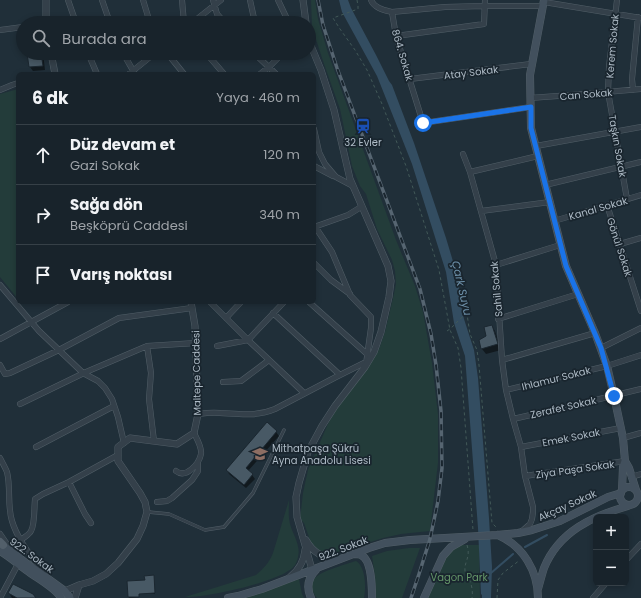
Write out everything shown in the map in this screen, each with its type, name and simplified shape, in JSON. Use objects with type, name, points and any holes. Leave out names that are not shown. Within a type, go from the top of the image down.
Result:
[{"type":"main road","points":[[544,3],[531,64],[531,128],[566,266],[595,332],[607,366],[623,438],[625,461],[620,495],[621,501],[626,505],[641,506]]},
{"type":"main road","points":[[538,588],[547,562],[557,546],[565,537],[578,526],[595,517],[637,502],[638,492],[625,461]]},
{"type":"main road","points":[[621,491],[626,487],[629,487],[638,492]]},
{"type":"main road","name":"Akçay Sokak","points":[[497,532],[520,532],[553,524],[621,491]]},
{"type":"main road","points":[[497,532],[523,553],[530,564],[538,588],[538,598]]},
{"type":"main road","name":"922. Sokak","points":[[228,598],[250,593],[285,580],[311,573],[340,559],[369,548],[389,543],[497,532]]},
{"type":"main road","name":"922. Sokak","points":[[424,598],[446,551],[455,544],[472,535]]},
{"type":"main road","points":[[1,546],[8,556],[48,585],[60,595],[61,598]]},
{"type":"main road","name":"922. Sokak","points":[[1,546],[13,552],[65,591],[70,598]]},
{"type":"main road","points":[[354,554],[363,556],[368,565],[371,577],[372,598]]},
{"type":"main road","points":[[311,573],[308,588],[311,598]]},
{"type":"street","points":[[46,0],[46,16]]},
{"type":"street","points":[[68,0],[74,16]]},
{"type":"street","points":[[102,0],[108,16]]},
{"type":"street","points":[[143,0],[148,16]]},
{"type":"street","points":[[182,0],[183,16]]},
{"type":"street","points":[[200,16],[214,3],[221,0]]},
{"type":"street","points":[[250,0],[253,16]]},
{"type":"street","points":[[278,0],[286,16]]},
{"type":"street","points":[[304,0],[305,16]]},
{"type":"street","points":[[371,0],[372,4],[392,12],[484,3],[544,3],[640,18],[632,79],[633,90]]},
{"type":"street","points":[[444,0],[445,7]]},
{"type":"street","name":"Kerem Sokak","points":[[608,92],[609,67],[617,0]]},
{"type":"street","points":[[214,3],[219,16]]},
{"type":"street","points":[[396,36],[484,24],[484,3]]},
{"type":"street","name":"864. Sokak","points":[[392,12],[396,36],[423,123],[531,107]]},
{"type":"street","points":[[0,30],[16,27]]},
{"type":"street","points":[[311,573],[297,517],[296,497],[299,483],[308,452],[322,426],[374,352],[381,332],[391,281],[388,266],[350,179],[334,110],[316,58]]},
{"type":"street","points":[[52,60],[54,72]]},
{"type":"street","points":[[91,60],[96,72]]},
{"type":"street","points":[[126,60],[132,72]]},
{"type":"street","points":[[133,72],[147,60]]},
{"type":"street","points":[[173,60],[182,72]]},
{"type":"street","points":[[212,60],[222,72]]},
{"type":"street","points":[[263,72],[276,60]]},
{"type":"street","points":[[263,62],[274,72]]},
{"type":"street","name":"Atay Sokak","points":[[410,80],[531,64]]},
{"type":"street","points":[[0,90],[16,84]]},
{"type":"street","name":"Can Sokak","points":[[530,98],[571,96],[641,89]]},
{"type":"street","name":"Taşkın Sokak","points":[[608,92],[627,199]]},
{"type":"street","points":[[536,146],[641,127]]},
{"type":"street","points":[[316,138],[319,152],[325,164],[336,177]]},
{"type":"street","name":"Sahil Sokak","points":[[463,154],[470,172],[496,265],[498,318],[506,390],[521,447],[525,476],[533,512],[530,524],[520,532]]},
{"type":"street","points":[[470,172],[538,156]]},
{"type":"street","points":[[546,184],[641,162]]},
{"type":"street","points":[[316,167],[353,186]]},
{"type":"street","name":"Kanal Sokak","points":[[554,220],[641,195]]},
{"type":"street","points":[[481,211],[550,202]]},
{"type":"street","name":"Gönül Sokak","points":[[607,205],[639,298],[641,311]]},
{"type":"street","points":[[316,225],[348,215],[361,207]]},
{"type":"street","points":[[316,229],[332,252],[350,295]]},
{"type":"street","points":[[620,244],[641,238]]},
{"type":"street","points":[[496,265],[560,245]]},
{"type":"street","points":[[316,267],[350,295],[371,317],[366,364]]},
{"type":"street","points":[[0,285],[39,331],[83,373],[98,381],[105,388],[112,399],[124,443]]},
{"type":"street","points":[[498,318],[578,294]]},
{"type":"street","points":[[0,339],[64,304]]},
{"type":"street","points":[[212,304],[304,393]]},
{"type":"street","points":[[226,318],[239,304]]},
{"type":"street","points":[[217,346],[248,340],[282,304]]},
{"type":"street","points":[[311,304],[367,354]]},
{"type":"street","points":[[0,365],[5,374],[10,373],[59,350],[118,318],[192,305]]},
{"type":"street","name":"Maltepe Caddesi","points":[[192,305],[196,343],[198,414],[194,433]]},
{"type":"street","points":[[273,313],[340,375]]},
{"type":"street","points":[[601,348],[641,328]]},
{"type":"street","points":[[502,360],[595,332]]},
{"type":"street","points":[[20,404],[83,373],[147,346],[196,343]]},
{"type":"street","points":[[147,346],[151,373],[149,399],[154,441]]},
{"type":"street","name":"Ihlamur Sokak","points":[[506,390],[607,366],[641,355]]},
{"type":"street","points":[[223,382],[241,381],[269,360]]},
{"type":"street","points":[[198,414],[218,412],[241,415],[266,413],[340,375],[366,364]]},
{"type":"street","name":"Zerafet Sokak","points":[[513,419],[641,389]]},
{"type":"street","points":[[36,447],[114,406]]},
{"type":"street","name":"Emek Sokak","points":[[521,447],[621,428]]},
{"type":"street","points":[[65,591],[106,574],[118,563],[137,539],[143,526],[147,512],[145,502],[118,461],[118,447],[130,438],[177,444],[194,433],[200,446],[201,453],[198,462],[198,471],[192,480],[172,498],[167,501],[158,502]]},
{"type":"street","points":[[623,438],[641,433]]},
{"type":"street","points":[[21,540],[32,531],[35,499],[118,455]]},
{"type":"street","points":[[0,458],[6,471],[12,521],[30,555],[46,577]]},
{"type":"street","name":"Ziya Paşa Sokak","points":[[525,476],[625,461]]},
{"type":"street","points":[[176,471],[185,474],[198,462]]},
{"type":"street","points":[[632,477],[641,474]]},
{"type":"street","points":[[69,482],[91,523]]},
{"type":"street","points":[[299,526],[312,550],[321,556],[331,559],[340,559]]},
{"type":"street","points":[[0,534],[13,552]]},
{"type":"street","points":[[629,557],[641,544]]},
{"type":"street","points":[[285,580],[293,575],[301,565],[304,559],[305,546]]},
{"type":"street","points":[[0,598],[18,564]]},
{"type":"street","points":[[75,598],[79,585]]},
{"type":"street","points":[[593,598],[603,586]]},
{"type":"lane","points":[[147,512],[169,514],[205,530],[224,527],[253,493],[284,430]]},
{"type":"path","points":[[356,0],[358,9],[333,18],[355,50],[382,104],[406,166],[439,270],[451,329],[458,348],[461,368],[472,535]]},
{"type":"path","points":[[448,331],[461,317],[467,314],[470,334],[477,350],[492,523],[497,532]]},
{"type":"path","points":[[467,545],[469,555],[465,566],[465,572],[470,579],[472,586],[472,598]]},
{"type":"path","points":[[497,598],[498,580],[503,573],[520,560]]},
{"type":"green space","points":[[311,0],[315,0],[318,19],[328,53],[396,240],[415,286],[423,312],[432,363],[438,414],[438,463],[430,531],[401,534],[383,538],[330,555],[317,551],[311,543],[304,523],[300,519],[303,493],[308,470],[335,410],[379,349],[385,332],[396,284],[392,260],[377,229],[366,194],[360,186],[352,166],[340,109],[316,39],[316,16],[312,16]]},
{"type":"green space","points":[[16,90],[16,297],[0,277],[0,94]]},
{"type":"green space","points":[[289,500],[289,521],[298,544],[299,553],[297,561],[292,568],[280,576],[253,585],[207,595],[185,597],[256,575],[264,568],[273,553]]},
{"type":"green space","name":"Vagon Park","points":[[453,545],[479,545],[480,598],[425,598]]},
{"type":"green space","points":[[420,548],[402,598],[376,598],[372,556],[387,551]]},
{"type":"green space","points":[[356,561],[362,568],[365,583],[364,598],[317,598],[312,588],[312,583],[318,575],[328,570]]},
{"type":"green space","points":[[299,579],[304,598],[246,598]]},
{"type":"water","points":[[339,0],[348,0],[392,85],[414,143],[458,278],[461,305],[474,350],[478,378],[492,567],[491,598],[482,598],[481,594],[478,528],[465,356],[454,323],[446,272],[412,164],[377,76],[342,12]]},
{"type":"building","points":[[28,60],[42,60],[43,66],[29,67]]},
{"type":"building","points":[[492,325],[498,344],[481,349],[479,340],[486,336],[484,327]]},
{"type":"building","points":[[267,422],[277,431],[246,468],[253,474],[244,485],[226,470]]},
{"type":"building","points":[[154,575],[155,593],[139,594],[139,597],[128,597],[127,581],[145,580],[144,576]]},
{"type":"building","points":[[13,584],[33,594],[36,598],[17,598],[8,593]]},
{"type":"waterway","points":[[525,547],[547,535]]},
{"type":"waterway","points":[[491,573],[513,554]]},
{"type":"railway","points":[[318,0],[323,25],[337,68],[420,289],[431,334],[436,365],[441,411],[442,468],[438,501],[430,539],[411,598]]},
{"type":"place","name":"32 Evler","points":[[363,126]]},
{"type":"place","name":"Mithatpaşa Şükrü Ayna Anadolu Lisesi","points":[[260,454]]},
{"type":"route","points":[[423,123],[531,107],[531,128],[566,266],[601,348],[614,396]]},
{"type":"water label","name":"Çark Suyu","points":[[462,288]]}]
